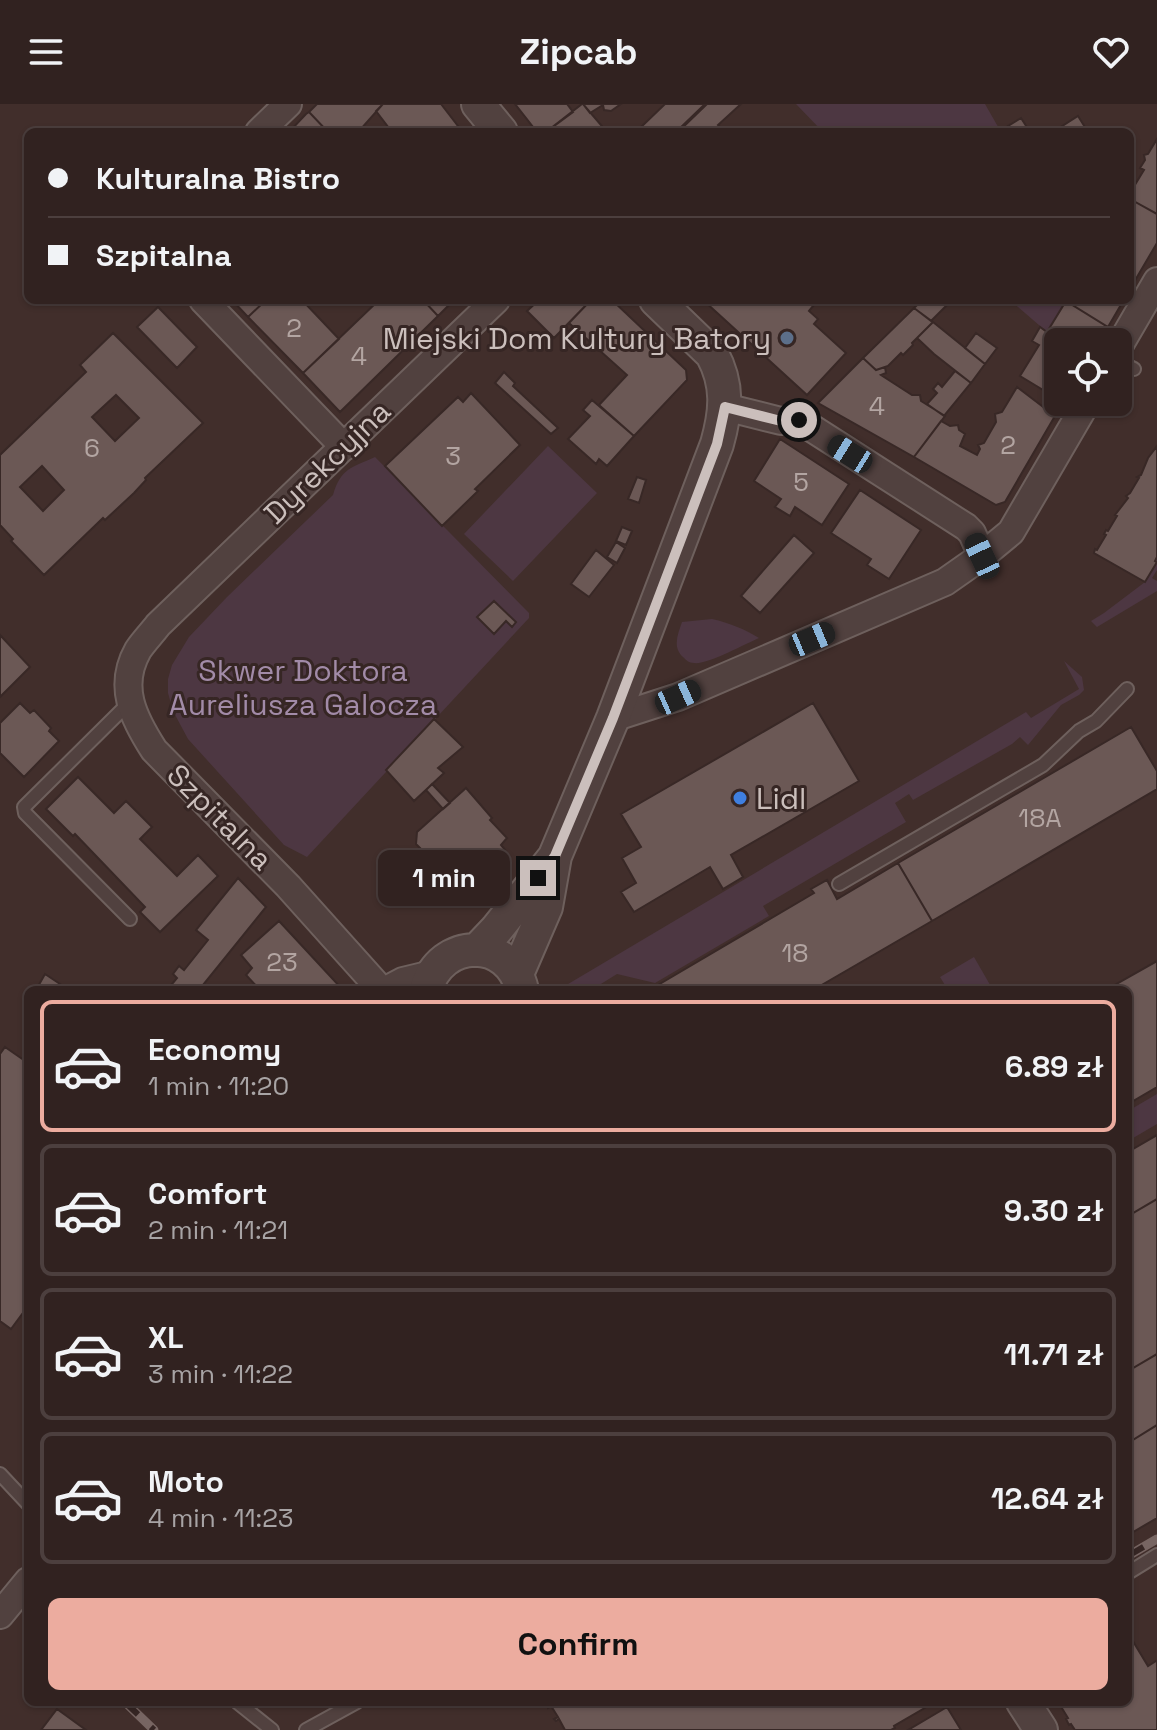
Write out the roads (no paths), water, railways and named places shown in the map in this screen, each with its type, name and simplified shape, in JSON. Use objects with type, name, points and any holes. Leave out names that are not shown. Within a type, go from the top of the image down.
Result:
[{"type":"street","points":[[263,128],[288,104]]},
{"type":"street","points":[[478,104],[498,128]]},
{"type":"street","points":[[1130,328],[1157,281]]},
{"type":"street","points":[[207,304],[344,447]]},
{"type":"street","name":"Dyrekcyjna","points":[[129,703],[129,678],[137,651],[158,625],[492,304]]},
{"type":"street","points":[[520,982],[546,907],[555,856],[613,718],[717,444],[725,407],[722,379],[712,354],[660,304]]},
{"type":"street","points":[[725,407],[781,421],[799,420],[966,527],[982,556]]},
{"type":"street","points":[[613,718],[678,697],[945,582],[1011,532],[1079,416]]},
{"type":"street","name":"Szpitalna","points":[[129,703],[138,726],[154,750],[288,886],[376,986]]},
{"type":"street","points":[[477,950],[555,856]]},
{"type":"street","points":[[394,986],[403,981],[429,982],[436,967],[448,957],[462,951],[477,950],[489,952],[510,964],[520,982]]},
{"type":"street","points":[[0,1615],[24,1586]]},
{"type":"street","points":[[1026,1706],[1041,1730]]},
{"type":"lane","points":[[839,884],[1043,765],[1079,731],[1096,721],[1127,689]]},
{"type":"lane","points":[[129,703],[24,807],[25,813],[130,919]]},
{"type":"lane","points":[[0,1474],[24,1500]]},
{"type":"lane","points":[[1132,1571],[1157,1555]]},
{"type":"lane","points":[[242,1706],[272,1730]]},
{"type":"lane","points":[[306,1730],[350,1706]]},
{"type":"railway","points":[[1132,1554],[1157,1539]]},
{"type":"railway","points":[[129,1706],[154,1730]]},
{"type":"place","name":"Miejski Dom Kultury Batory","points":[[787,338]]},
{"type":"place","name":"Lidl","points":[[740,798]]},
{"type":"park label","name":"Skwer Doktora Aureliusza Galocza","points":[[303,687]]}]
